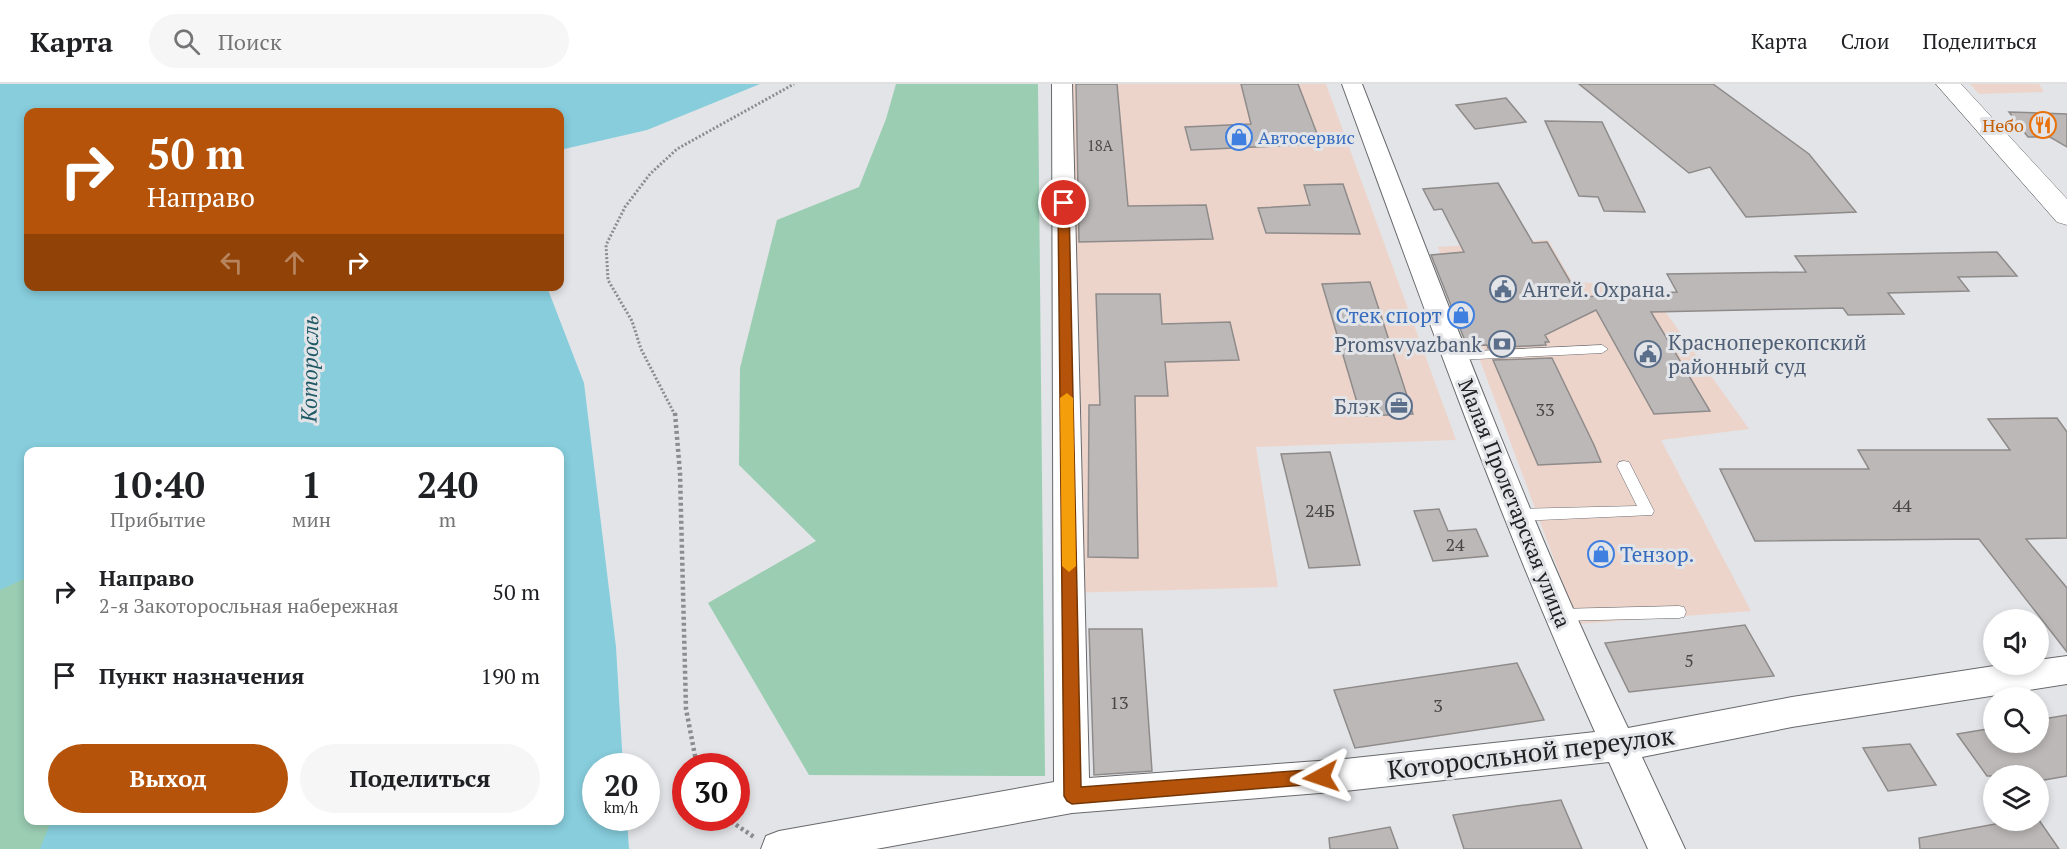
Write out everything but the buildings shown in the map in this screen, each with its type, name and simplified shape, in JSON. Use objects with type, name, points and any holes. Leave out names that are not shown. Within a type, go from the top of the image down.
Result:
[{"type":"street","points":[[1062,84],[1072,796]]},
{"type":"street","name":"Малая Пролетарская улица","points":[[1352,84],[1516,515],[1558,615],[1667,849]]},
{"type":"street","points":[[1948,84],[2067,216]]},
{"type":"street","points":[[2041,186],[2067,204]]},
{"type":"street","name":"Которосльной переулок","points":[[771,846],[1072,796],[1345,775],[1620,745],[1792,712],[2067,670]]},
{"type":"lane","points":[[1456,356],[1602,350]]},
{"type":"lane","points":[[1516,515],[1647,511],[1624,466]]},
{"type":"lane","points":[[1558,615],[1678,612]]},
{"type":"path","points":[[694,753],[686,709],[680,484],[675,413],[641,349],[632,321],[608,280],[606,244],[631,199],[650,174],[677,149],[794,84]]},
{"type":"path","points":[[747,831],[771,846]]},
{"type":"shaded area","points":[[1052,84],[1326,84],[1456,440],[1256,447],[1278,587],[1066,593]]},
{"type":"shaded area","points":[[1970,84],[2039,84],[2044,92],[1979,94]]},
{"type":"shaded area","points":[[1548,240],[1572,281],[1650,290],[1749,429],[1661,440],[1751,611],[1578,624],[1438,247]]},
{"type":"green space","points":[[896,84],[1038,84],[1045,776],[809,775],[708,603],[816,541],[739,465],[740,368],[777,220],[859,187],[886,119]]},
{"type":"green space","points":[[24,552],[24,825],[65,825],[55,849],[0,849],[0,562]]},
{"type":"water","name":"Которосль","points":[[0,84],[760,84],[647,130],[564,149],[564,108],[24,108],[24,291],[549,291],[584,383],[616,647],[622,753],[582,753],[582,831],[628,831],[629,849],[40,849],[49,825],[564,825],[564,447],[24,447],[24,579],[0,590]]},
{"type":"slow traffic","points":[[1067,398],[1069,566]]},
{"type":"place","name":"Небо","points":[[2043,125]]},
{"type":"place","name":"Автосервис","points":[[1239,137]]},
{"type":"place","name":"Антей. Охрана.","points":[[1503,289]]},
{"type":"place","name":"Стек спорт","points":[[1461,315]]},
{"type":"place","name":"Promsvyazbank","points":[[1502,344]]},
{"type":"place","name":"Красноперекопский районный суд","points":[[1648,354]]},
{"type":"place","name":"Блэк","points":[[1399,406]]},
{"type":"place","name":"Тензор.","points":[[1601,554]]},
{"type":"route","points":[[1064,203],[1072,796],[1321,777]]}]
